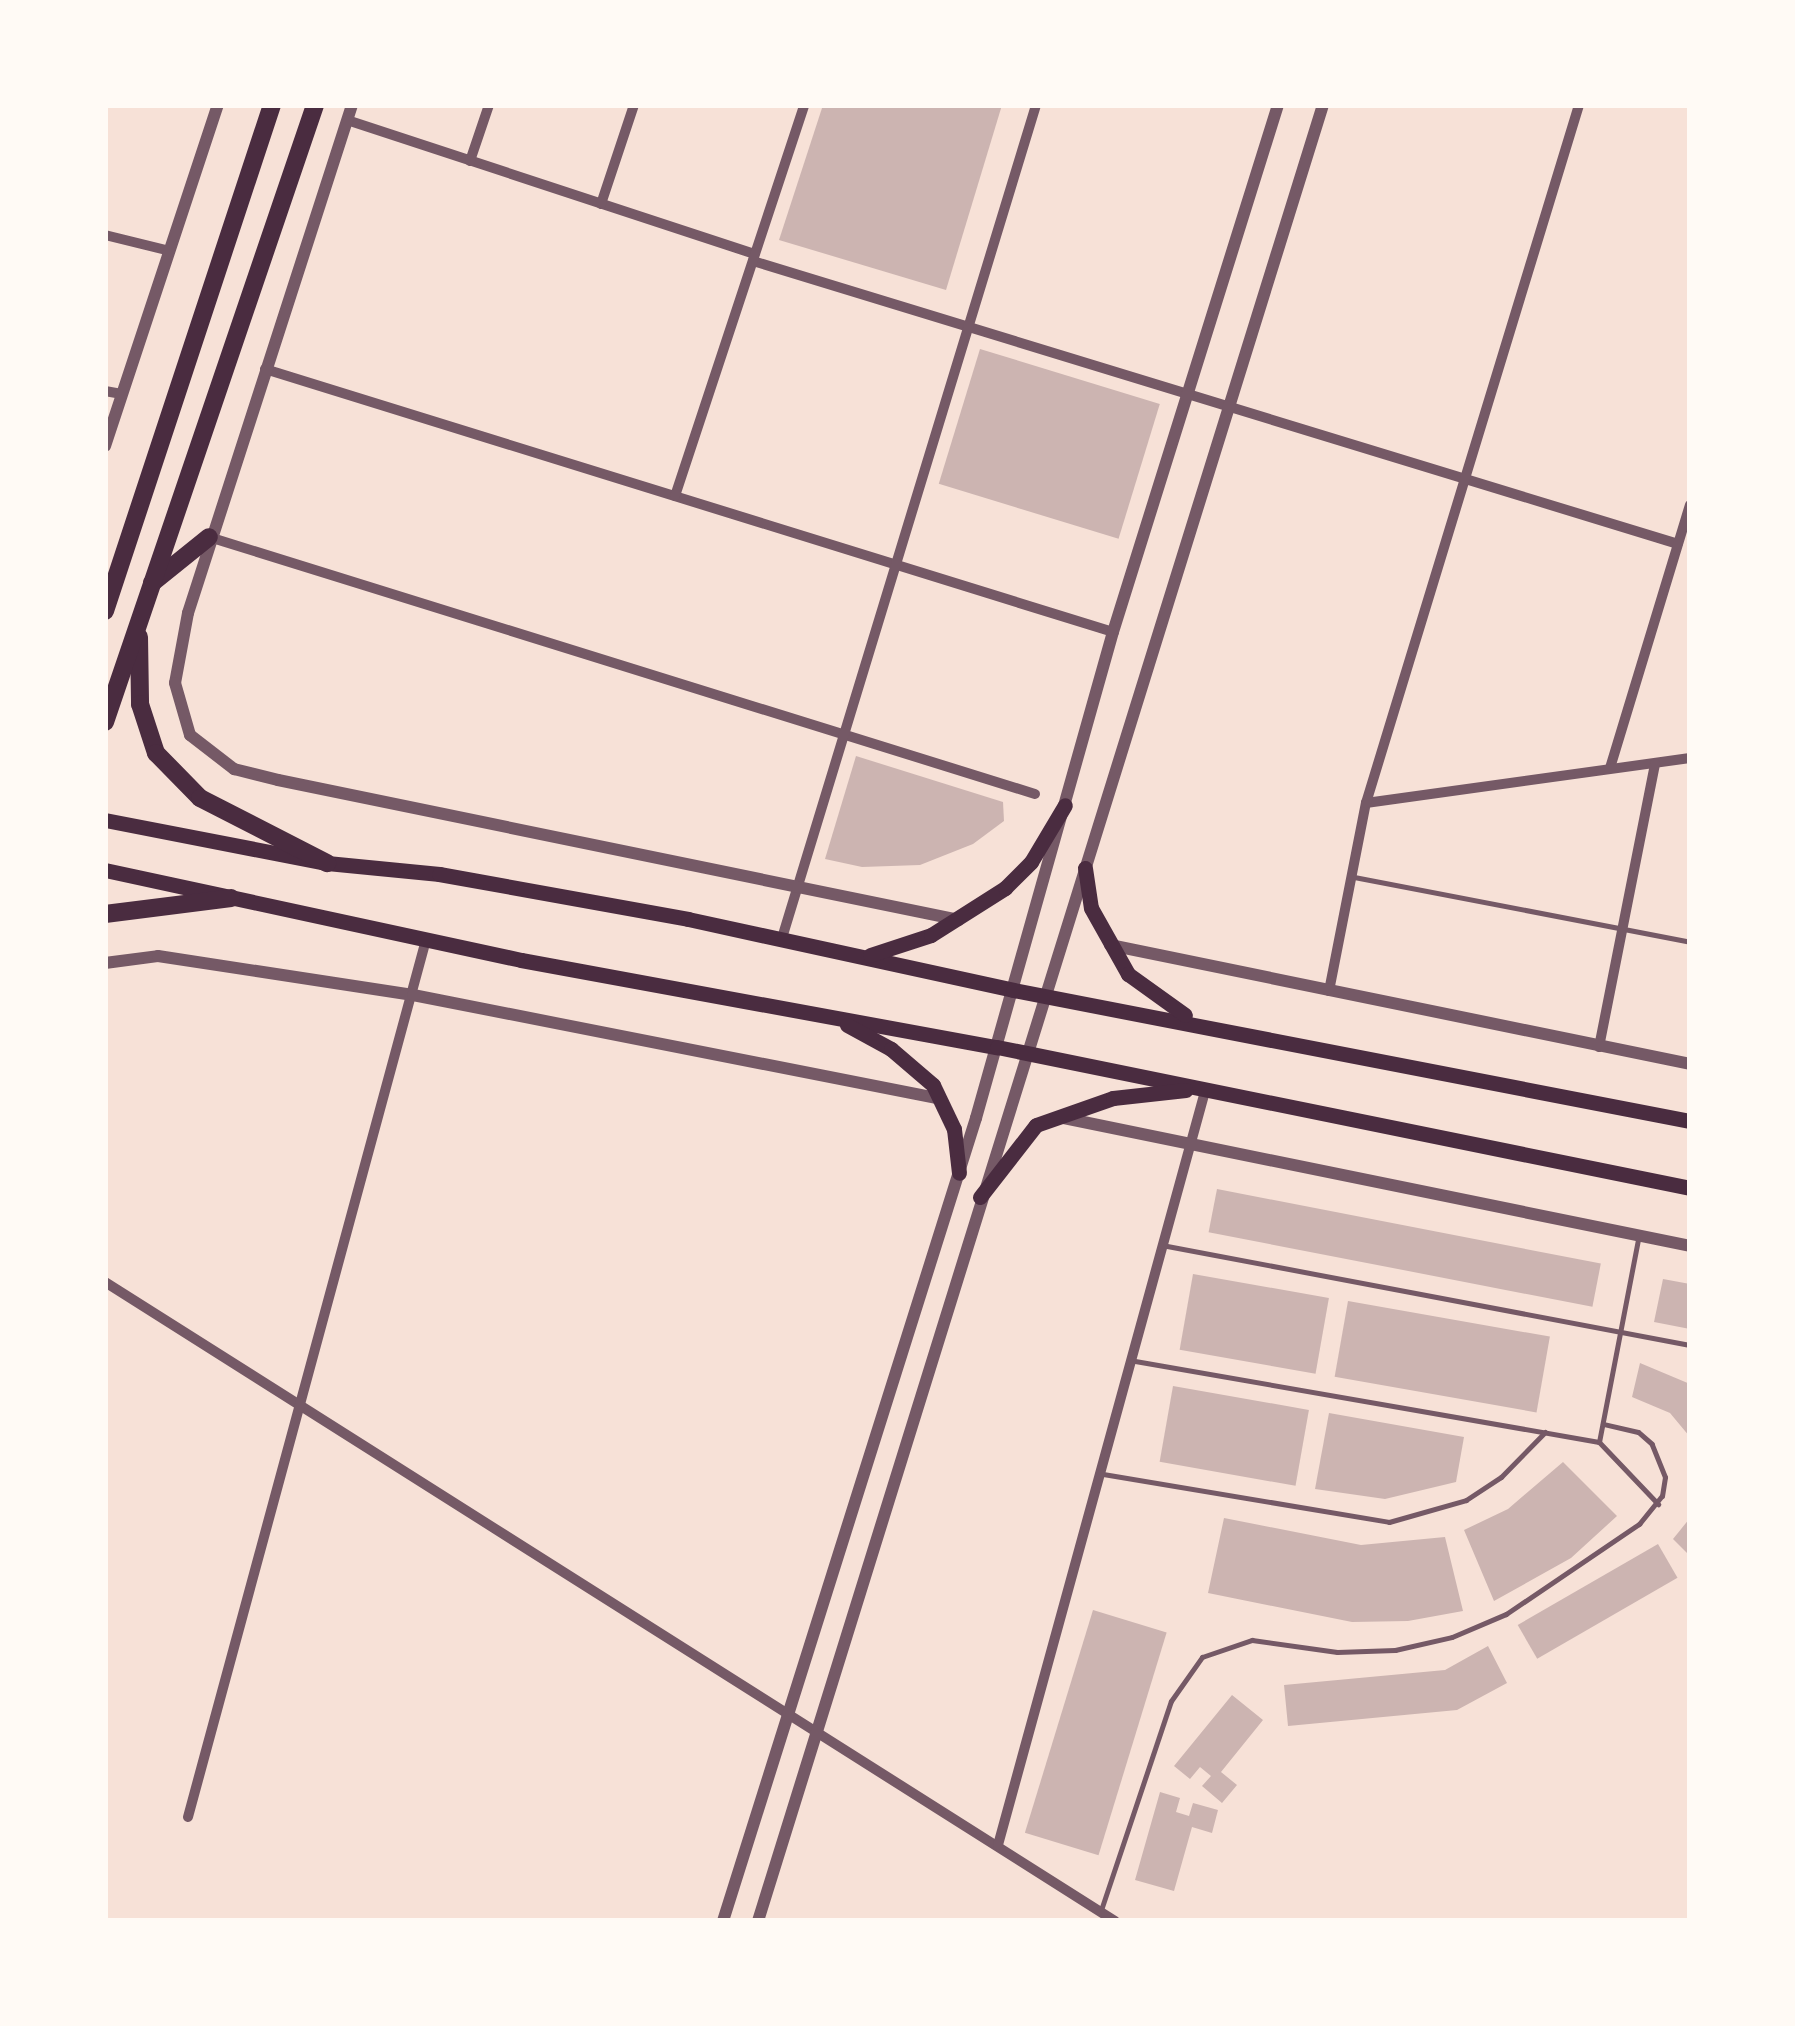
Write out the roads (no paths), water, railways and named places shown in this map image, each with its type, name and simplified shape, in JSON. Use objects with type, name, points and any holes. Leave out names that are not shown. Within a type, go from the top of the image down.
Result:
[{"type":"highway","points":[[105,611],[272,105]]},
{"type":"highway","points":[[105,722],[315,105]]},
{"type":"highway","points":[[151,584],[209,538]]},
{"type":"highway","points":[[139,620],[140,704],[156,753],[200,798],[327,863]]},
{"type":"highway","points":[[105,914],[231,898]]},
{"type":"main road","points":[[864,956],[959,920],[1031,862],[1065,804]]},
{"type":"main road","points":[[105,820],[327,863],[458,877],[782,938],[1013,990],[1197,1022],[1690,1121]]},
{"type":"main road","points":[[1084,868],[1091,908],[1110,945],[1150,995],[1197,1022]]},
{"type":"main road","points":[[105,870],[426,940],[1025,1052],[1690,1188]]},
{"type":"main road","points":[[835,1018],[916,1068],[942,1099],[959,1173]]},
{"type":"main road","points":[[980,1197],[1014,1146],[1057,1116],[1113,1098],[1206,1088]]},
{"type":"street","points":[[105,446],[218,105]]},
{"type":"street","points":[[352,105],[209,538],[177,656],[178,712],[190,735],[234,769],[278,780],[959,920]]},
{"type":"street","points":[[470,161],[488,105]]},
{"type":"street","points":[[602,204],[634,105]]},
{"type":"street","points":[[675,496],[804,105]]},
{"type":"street","points":[[782,938],[1036,105]]},
{"type":"street","points":[[724,1921],[959,1173],[1113,632],[1278,105]]},
{"type":"street","points":[[758,1921],[820,1730],[1025,1052],[1323,105]]},
{"type":"street","points":[[1330,990],[1366,803],[1579,105]]},
{"type":"street","points":[[347,120],[968,327],[1678,544]]},
{"type":"street","points":[[105,234],[170,251]]},
{"type":"street","points":[[265,369],[1113,632]]},
{"type":"street","points":[[105,390],[122,394]]},
{"type":"street","points":[[1610,768],[1690,506]]},
{"type":"street","points":[[209,538],[1036,794]]},
{"type":"street","points":[[1366,803],[1690,758]]},
{"type":"street","points":[[1599,1047],[1654,762]]},
{"type":"street","points":[[188,1817],[296,1401],[426,940]]},
{"type":"street","points":[[1110,945],[1690,1064]]},
{"type":"street","points":[[105,963],[127,956],[413,995],[942,1099]]},
{"type":"street","points":[[998,1845],[1167,1246],[1206,1088]]},
{"type":"street","points":[[1057,1116],[1690,1246]]},
{"type":"street","points":[[105,1282],[820,1730],[1115,1921]]},
{"type":"lane","points":[[1352,876],[1690,942]]},
{"type":"lane","points":[[1599,1442],[1638,1236]]},
{"type":"lane","points":[[1167,1246],[1690,1345]]},
{"type":"lane","points":[[1135,1361],[1599,1442],[1658,1504]]},
{"type":"lane","points":[[1101,1912],[1171,1700],[1202,1657],[1252,1640],[1366,1652],[1452,1637],[1506,1614],[1658,1504],[1665,1477],[1652,1444],[1638,1432],[1603,1424]]},
{"type":"lane","points":[[1103,1474],[1388,1522],[1466,1500],[1509,1470],[1545,1432]]}]
